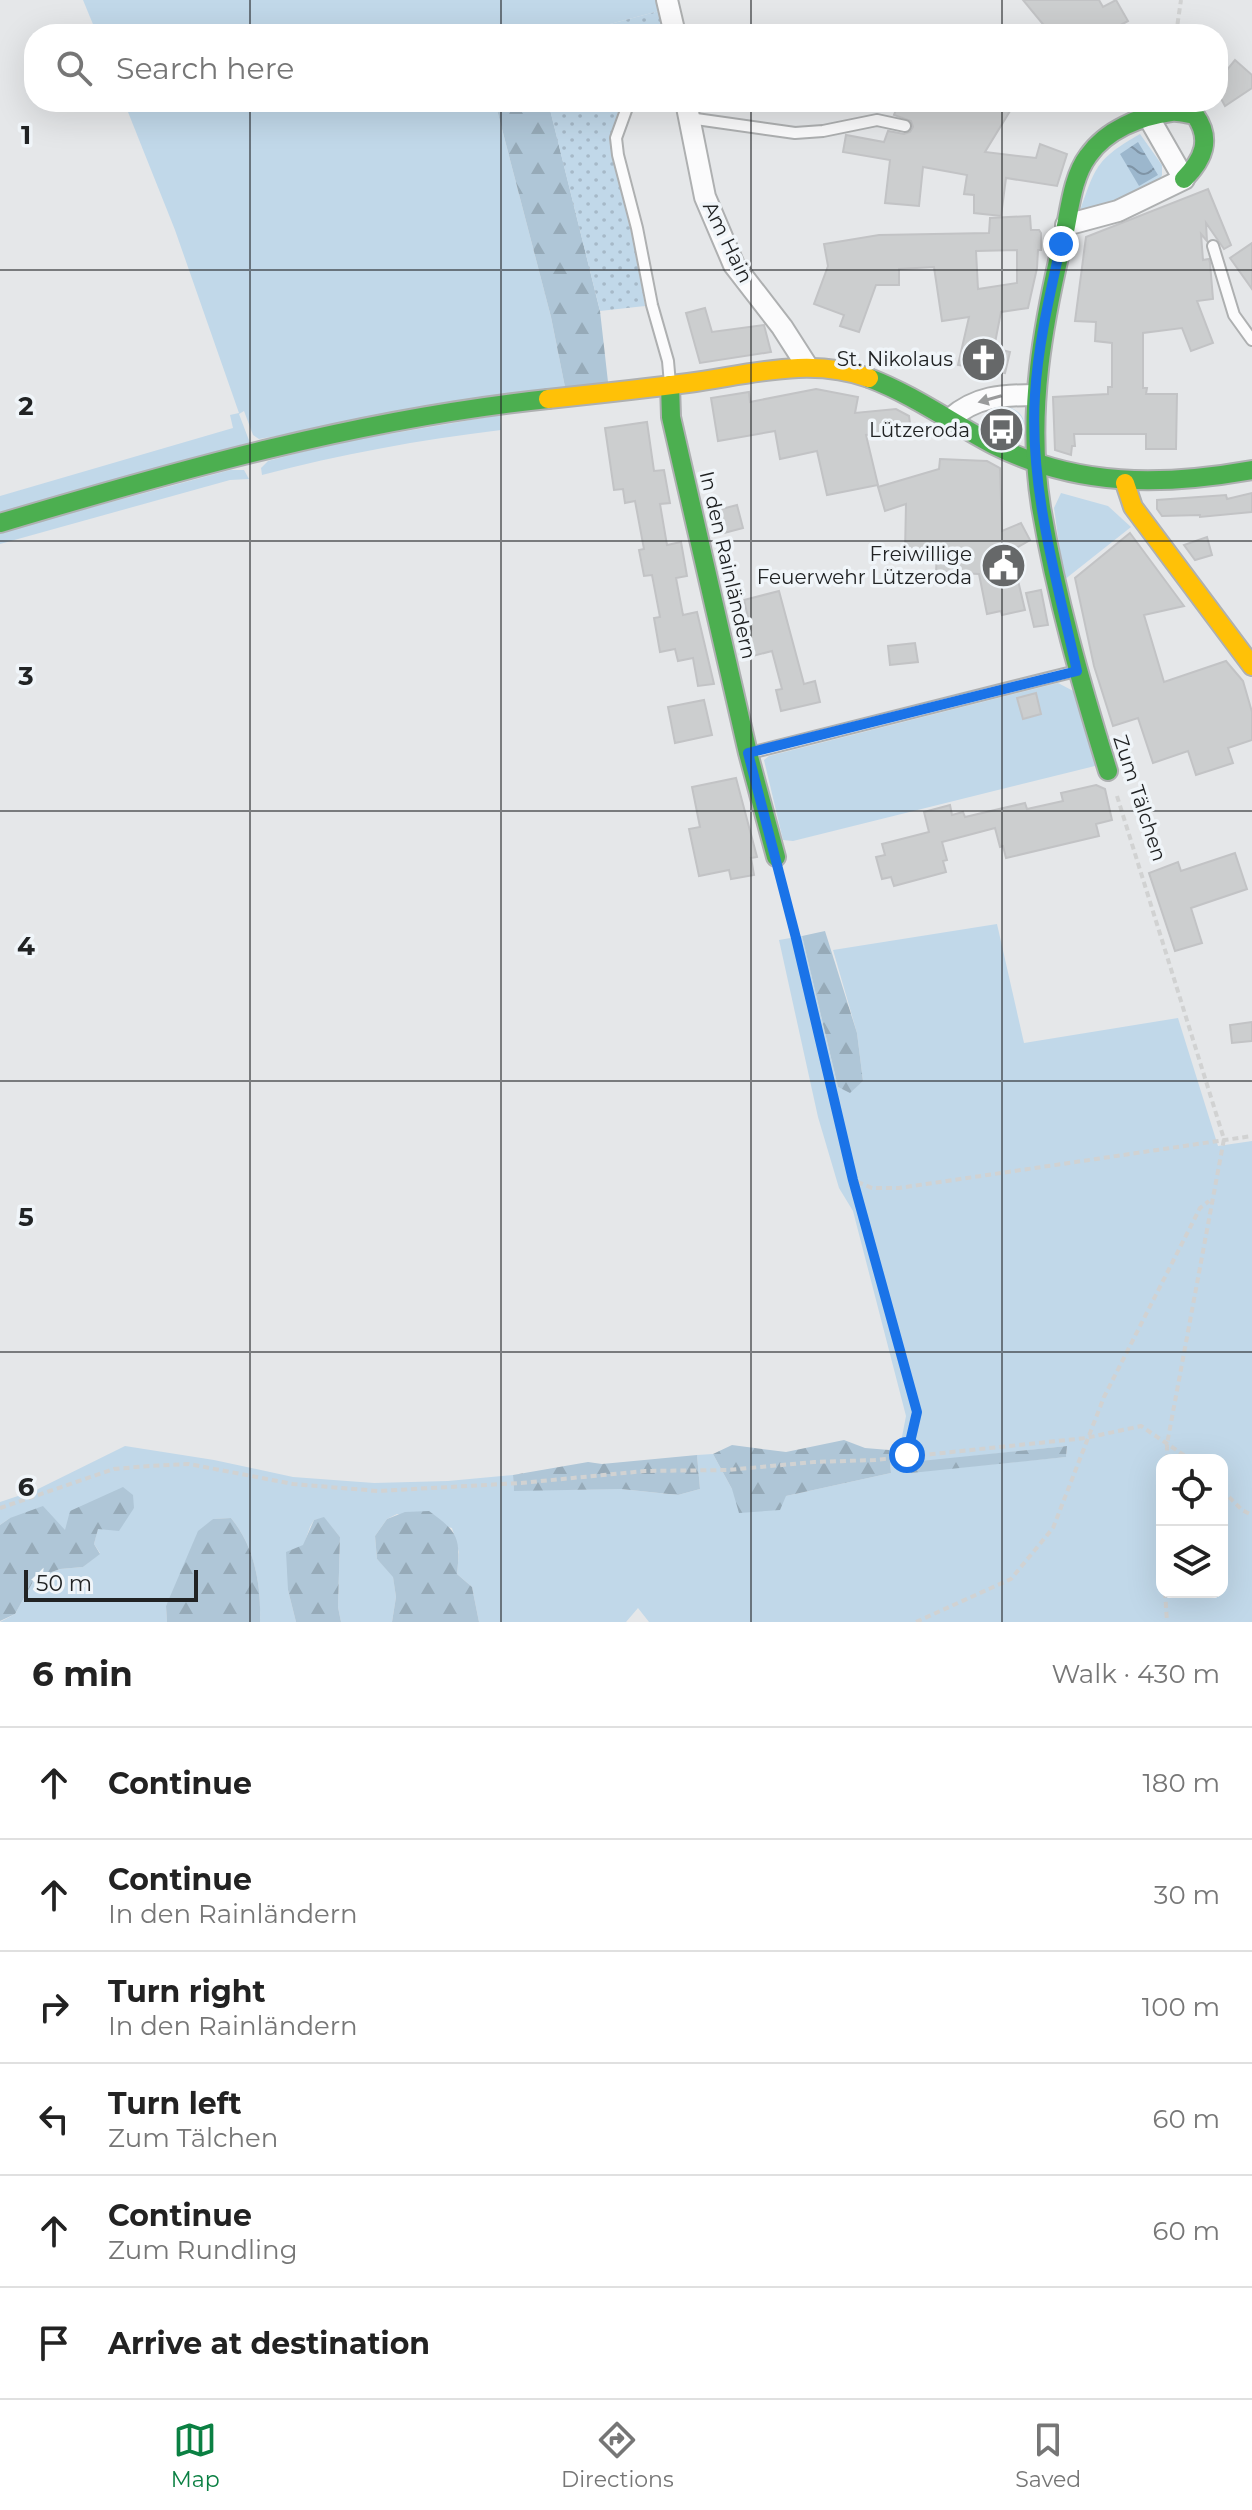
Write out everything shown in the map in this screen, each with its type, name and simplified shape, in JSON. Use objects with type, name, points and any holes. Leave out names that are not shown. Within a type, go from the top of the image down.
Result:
[{"type":"street","points":[[667,0],[673,24]]},
{"type":"street","name":"Am Hain","points":[[688,112],[705,197],[734,265],[782,327],[807,366]]},
{"type":"street","name":"Zum Tälchen","points":[[1108,771],[1077,671],[1041,507],[1036,464],[1035,395],[1045,315],[1075,186],[1086,158],[1104,137],[1123,126],[1170,112]]},
{"type":"street","name":"Zum Tälchen","points":[[1178,112],[1195,115],[1206,127],[1202,156],[1195,169],[1184,179]]},
{"type":"street","points":[[1066,225],[1118,211],[1184,179],[1149,118]]},
{"type":"street","points":[[0,523],[253,451],[337,432],[490,406],[807,366],[831,368],[866,378],[916,399],[1036,464],[1089,479],[1125,483],[1192,479],[1252,470]]},
{"type":"street","name":"In den Rainländern","points":[[670,385],[671,417],[748,753],[776,857]]},
{"type":"street","points":[[950,419],[964,406],[1001,395],[1035,395]]},
{"type":"street","points":[[1125,483],[1133,507],[1252,666]]},
{"type":"lane","points":[[625,112],[616,138],[618,155],[668,361],[670,385]]},
{"type":"lane","points":[[692,112],[704,118],[795,133],[823,131],[877,120],[905,126]]},
{"type":"lane","points":[[1213,246],[1234,315],[1252,340]]},
{"type":"lane","points":[[748,753],[1077,671]]},
{"type":"path","points":[[1177,24],[1181,0]]},
{"type":"path","name":"Zum Tälchen","points":[[1108,771],[1224,1139]]},
{"type":"path","points":[[776,857],[853,1180],[917,1412],[907,1455]]},
{"type":"path","points":[[853,1180],[872,1188],[899,1188],[1252,1136]]},
{"type":"path","points":[[1167,1454],[1224,1139]]},
{"type":"path","points":[[916,1622],[1011,1579],[1053,1528],[1104,1397],[1200,1208],[1211,1199]]},
{"type":"path","points":[[0,1508],[114,1469],[189,1464],[293,1484],[378,1491],[521,1483],[645,1471],[728,1470],[875,1460],[1086,1438],[1141,1426],[1182,1454]]},
{"type":"path","points":[[1228,1496],[1252,1515]]},
{"type":"path","points":[[1165,1598],[1167,1622]]},
{"type":"shaded area","points":[[83,0],[661,0],[663,10],[610,24],[93,24]]},
{"type":"shaded area","points":[[663,10],[666,24],[610,24]]},
{"type":"shaded area","points":[[128,112],[498,112],[551,317],[565,387],[259,439],[253,435],[244,411],[239,414],[253,451],[0,523],[0,496],[233,428],[230,415],[239,413],[175,230]]},
{"type":"shaded area","points":[[550,112],[618,112],[613,135],[615,166],[645,306],[600,311]]},
{"type":"shaded area","points":[[1140,134],[1162,165],[1162,175],[1157,184],[1116,206],[1080,211],[1090,183],[1106,157]]},
{"type":"shaded area","points":[[1002,405],[1022,416],[1024,426],[1019,439],[1009,441],[984,422],[987,409]]},
{"type":"shaded area","points":[[500,415],[501,430],[380,448],[262,475],[261,468],[268,461],[336,443]]},
{"type":"shaded area","points":[[230,470],[244,470],[249,479],[230,480],[0,544],[0,532]]},
{"type":"shaded area","points":[[1061,493],[1108,506],[1131,527],[1064,580],[1054,508]]},
{"type":"shaded area","points":[[1058,683],[1079,694],[1099,765],[793,841],[783,840],[764,760],[769,756]]},
{"type":"shaded area","points":[[997,924],[1024,1043],[1178,1018],[1218,1146],[1252,1141],[1252,1622],[649,1622],[638,1608],[626,1622],[479,1622],[472,1587],[457,1574],[459,1552],[452,1528],[397,1514],[387,1519],[375,1536],[377,1559],[393,1576],[396,1597],[392,1622],[341,1622],[338,1607],[340,1537],[324,1518],[314,1520],[310,1527],[288,1590],[296,1622],[260,1622],[255,1567],[246,1541],[231,1518],[213,1519],[166,1606],[167,1622],[0,1622],[15,1614],[35,1578],[60,1569],[83,1567],[100,1553],[94,1544],[98,1528],[134,1508],[65,1531],[10,1518],[0,1525],[0,1502],[36,1490],[125,1446],[293,1477],[374,1483],[513,1475],[514,1490],[621,1489],[678,1495],[700,1489],[697,1455],[713,1454],[732,1489],[786,1496],[891,1473],[889,1450],[901,1442],[906,1416],[853,1211],[839,1188],[818,1117],[779,940],[802,936],[838,1087],[850,1092],[863,1081],[857,1033],[833,950]],"holes":[[[1067,1446],[1066,1457],[911,1472],[911,1463]]]},
{"type":"green space","points":[[498,112],[551,112],[600,311],[608,382],[565,387],[551,317]]},
{"type":"green space","points":[[825,931],[857,1033],[863,1081],[850,1093],[838,1087],[802,936]]},
{"type":"green space","points":[[844,1440],[865,1448],[889,1450],[891,1473],[786,1496],[780,1510],[739,1513],[732,1489],[713,1454],[732,1445],[786,1452]]},
{"type":"green space","points":[[1067,1446],[1066,1457],[911,1473],[911,1462]]},
{"type":"green space","points":[[697,1455],[700,1489],[678,1495],[621,1489],[514,1491],[513,1475],[588,1462],[602,1464]]},
{"type":"green space","points":[[123,1487],[133,1495],[134,1508],[119,1531],[98,1529],[94,1544],[100,1554],[83,1567],[60,1569],[35,1578],[15,1614],[0,1621],[0,1525],[43,1506],[65,1530],[70,1511]]},
{"type":"green space","points":[[429,1511],[455,1537],[458,1544],[457,1574],[472,1587],[479,1622],[392,1622],[396,1597],[393,1577],[377,1559],[375,1536],[387,1519],[405,1512]]},
{"type":"green space","points":[[324,1517],[340,1537],[338,1607],[341,1622],[296,1622],[288,1590],[286,1552],[303,1545],[314,1520]]},
{"type":"green space","points":[[231,1518],[246,1541],[255,1567],[260,1622],[167,1622],[166,1606],[198,1531],[213,1519]]},
{"type":"water","points":[[1138,142],[1158,175],[1139,186],[1120,154]]},
{"type":"building","points":[[1023,0],[1099,0],[1103,7],[1116,0],[1128,21],[1122,24],[1043,24]]},
{"type":"building","points":[[1235,60],[1252,75],[1252,88],[1228,104],[1228,69]]},
{"type":"building","points":[[895,112],[1009,112],[985,152],[1036,158],[1040,144],[1067,154],[1057,186],[1006,178],[1001,216],[974,213],[974,195],[964,194],[967,175],[923,167],[919,206],[885,203],[890,160],[843,152],[846,135],[884,142],[888,131],[910,132],[913,127],[911,121],[894,115]]},
{"type":"building","points":[[1208,189],[1231,245],[1224,249],[1206,223],[1207,241],[1201,234],[1203,260],[1209,259],[1213,299],[1197,301],[1213,343],[1191,351],[1182,328],[1143,333],[1143,388],[1147,388],[1146,394],[1177,394],[1176,449],[1146,449],[1146,434],[1074,434],[1075,446],[1072,446],[1071,455],[1055,450],[1053,397],[1108,394],[1108,387],[1112,387],[1112,343],[1095,341],[1096,322],[1075,321],[1086,237]]},
{"type":"building","points":[[1030,216],[1031,230],[1041,233],[1041,250],[1038,250],[1028,308],[1001,312],[994,348],[1010,352],[1005,373],[958,365],[969,317],[942,321],[934,267],[899,269],[899,285],[876,285],[859,332],[840,326],[844,315],[814,304],[828,266],[824,244],[879,235],[989,233],[990,218]],"holes":[[[1017,250],[1017,283],[978,289],[976,251]]]},
{"type":"building","points":[[1252,243],[1252,289],[1230,258]]},
{"type":"building","points":[[705,308],[712,332],[764,325],[771,352],[700,363],[686,313]]},
{"type":"building","points":[[816,389],[858,397],[855,413],[896,409],[909,416],[911,432],[866,435],[878,485],[827,495],[817,451],[780,459],[775,431],[718,441],[711,398],[749,392],[750,402]]},
{"type":"building","points":[[647,422],[654,471],[664,470],[670,503],[660,504],[667,545],[681,542],[687,576],[676,578],[683,615],[697,612],[714,684],[698,686],[693,658],[678,661],[675,649],[660,652],[654,618],[660,617],[652,575],[644,576],[639,550],[644,549],[635,501],[625,503],[623,489],[614,490],[605,428]]},
{"type":"building","points":[[940,459],[987,461],[1000,468],[1002,531],[1021,523],[1030,540],[1011,551],[1025,610],[1002,615],[1001,611],[987,614],[979,574],[936,572],[937,553],[905,552],[906,504],[885,511],[878,487],[939,469]]},
{"type":"building","points":[[1252,493],[1252,512],[1200,517],[1162,516],[1157,509],[1157,500],[1226,495],[1227,499]]},
{"type":"building","points":[[737,505],[743,528],[724,533],[718,510]]},
{"type":"building","points":[[1130,533],[1184,606],[1144,615],[1164,682],[1226,661],[1243,681],[1252,712],[1252,740],[1228,748],[1233,763],[1196,775],[1188,751],[1153,763],[1138,718],[1113,726],[1094,666],[1075,578]]},
{"type":"building","points":[[1207,537],[1212,555],[1195,560],[1184,545]]},
{"type":"building","points":[[1041,590],[1048,625],[1034,627],[1026,593]]},
{"type":"building","points":[[779,591],[804,684],[815,681],[820,702],[781,711],[776,690],[782,689],[772,651],[745,658],[739,633],[751,630],[744,600]]},
{"type":"building","points":[[915,643],[918,662],[890,665],[888,646]]},
{"type":"building","points":[[1036,693],[1041,714],[1023,719],[1017,698]]},
{"type":"building","points":[[704,700],[712,735],[675,743],[668,707]]},
{"type":"building","points":[[736,778],[757,857],[751,858],[754,875],[731,879],[729,870],[699,876],[689,829],[700,827],[692,787]]},
{"type":"building","points":[[1096,785],[1105,789],[1112,820],[1096,824],[1099,836],[1006,858],[995,828],[942,842],[947,860],[943,861],[946,872],[894,886],[891,877],[882,879],[876,857],[885,855],[882,844],[929,832],[924,812],[950,805],[952,815],[963,812],[965,817],[1025,803],[1027,809],[1063,801],[1061,793]]},
{"type":"building","points":[[1235,853],[1247,889],[1191,908],[1202,943],[1175,951],[1149,873],[1178,862],[1181,871]]},
{"type":"building","points":[[1252,1022],[1252,1041],[1232,1043],[1230,1025]]},
{"type":"traffic: fast","points":[[1108,771],[1070,640],[1041,507],[1035,437],[1039,368],[1073,192],[1088,156],[1104,139],[1136,121],[1171,112],[1195,115],[1203,132],[1203,148],[1197,164],[1184,179]]},
{"type":"traffic: fast","points":[[869,378],[917,401],[994,445],[1057,469],[1088,476],[1153,480],[1252,470]]},
{"type":"traffic: fast","points":[[670,385],[671,417],[748,753],[776,857]]},
{"type":"traffic: fast","points":[[0,523],[271,448],[408,419],[548,399]]},
{"type":"traffic: slow","points":[[548,399],[779,369],[824,368],[869,378]]},
{"type":"traffic: slow","points":[[1125,483],[1133,507],[1252,666]]},
{"type":"place","name":"St. Nikolaus","points":[[984,359]]},
{"type":"place","name":"Lützeroda","points":[[1001,430]]},
{"type":"place","name":"Freiwillige Feuerwehr Lützeroda","points":[[1003,566]]},
{"type":"route","points":[[907,1455],[917,1412],[853,1180],[796,938],[748,753],[1077,671],[1041,507],[1036,464],[1035,395],[1045,315],[1061,244]]}]
